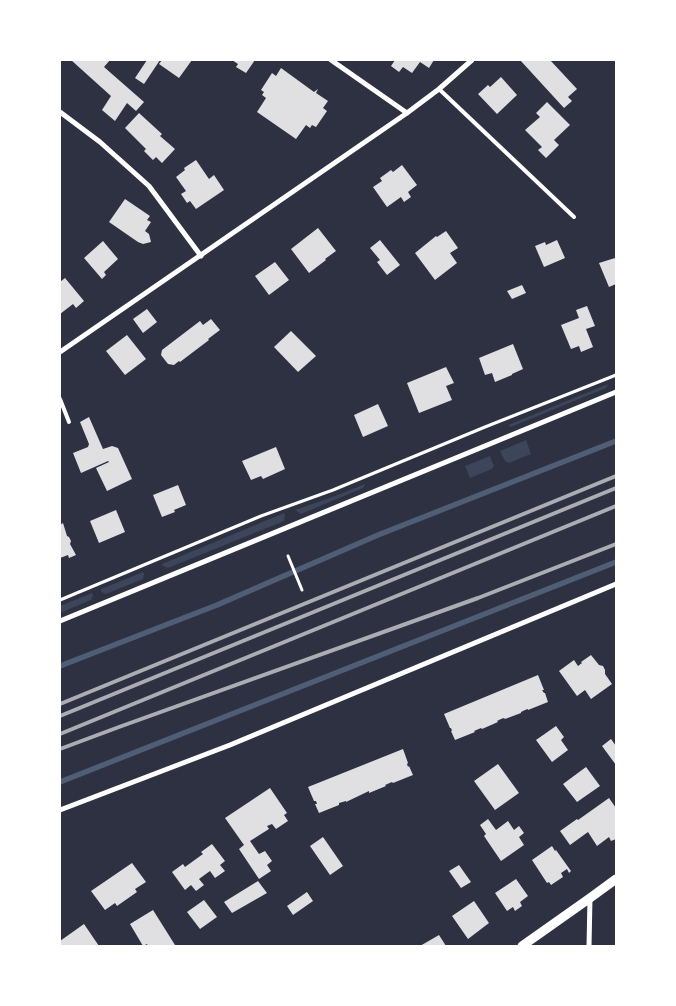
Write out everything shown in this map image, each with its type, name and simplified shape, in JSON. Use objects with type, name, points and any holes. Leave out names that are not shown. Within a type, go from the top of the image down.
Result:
[{"type":"street","points":[[331,60],[407,114]]},
{"type":"street","points":[[60,352],[407,114],[472,60]]},
{"type":"street","points":[[60,112],[100,142],[149,186],[200,256]]},
{"type":"street","points":[[60,622],[225,552],[616,392]]},
{"type":"street","points":[[60,810],[230,745],[616,584]]},
{"type":"street","points":[[522,946],[616,878]]},
{"type":"street","points":[[589,946],[590,898]]},
{"type":"lane","points":[[439,89],[574,216]]},
{"type":"lane","points":[[60,399],[69,422]]},
{"type":"path","points":[[60,600],[261,516],[333,490],[616,375]]},
{"type":"path","points":[[288,556],[302,590]]},
{"type":"shaded area","points":[[608,384],[606,388],[511,427],[508,425]]},
{"type":"shaded area","points":[[526,440],[531,454],[509,463],[505,461],[500,451]]},
{"type":"shaded area","points":[[490,456],[494,466],[492,469],[470,478],[465,466]]},
{"type":"shaded area","points":[[365,484],[363,488],[301,514],[295,510],[335,496]]},
{"type":"shaded area","points":[[284,513],[284,521],[168,568],[162,564]]},
{"type":"shaded area","points":[[143,572],[143,579],[106,594],[101,592],[101,589]]},
{"type":"shaded area","points":[[92,593],[91,600],[60,613],[60,606]]},
{"type":"building","points":[[71,60],[110,60],[104,67],[144,102],[136,111],[127,103],[115,121],[102,110],[111,96]]},
{"type":"building","points":[[147,60],[160,60],[144,84],[135,78]]},
{"type":"building","points":[[162,60],[192,60],[179,78],[159,64]]},
{"type":"building","points":[[232,60],[255,60],[246,73],[236,67],[238,64]]},
{"type":"building","points":[[395,60],[434,60],[429,68],[420,62],[412,73],[403,67],[399,72],[391,66]]},
{"type":"building","points":[[520,60],[550,60],[577,89],[568,97],[572,101],[564,108]]},
{"type":"building","points":[[281,68],[314,92],[318,89],[316,93],[328,101],[323,108],[327,111],[316,127],[312,125],[310,128],[306,125],[296,139],[257,112],[266,98],[262,95],[264,92],[261,90],[272,73],[276,76]]},
{"type":"building","points":[[501,77],[517,95],[497,114],[478,94],[488,85],[490,87]]},
{"type":"building","points":[[547,102],[570,125],[554,140],[559,145],[546,158],[538,150],[542,147],[525,130],[540,117],[536,113]]},
{"type":"building","points":[[139,113],[175,149],[162,163],[156,157],[153,160],[144,151],[146,149],[125,128]]},
{"type":"building","points":[[196,160],[209,179],[214,175],[224,190],[196,209],[190,201],[187,203],[181,194],[186,191],[176,177],[185,170],[184,168]]},
{"type":"building","points":[[402,165],[417,185],[408,192],[411,197],[404,202],[401,197],[387,207],[373,187],[382,181],[380,178]]},
{"type":"building","points":[[125,199],[150,216],[147,220],[151,222],[145,231],[149,234],[151,242],[143,244],[138,242],[109,222]]},
{"type":"building","points":[[318,228],[336,251],[309,273],[291,249]]},
{"type":"building","points":[[446,231],[458,248],[450,253],[457,263],[435,280],[415,253],[436,236]]},
{"type":"building","points":[[380,240],[400,265],[387,275],[377,262],[380,260],[370,248]]},
{"type":"building","points":[[557,240],[565,258],[544,267],[535,246],[545,242],[546,245]]},
{"type":"building","points":[[103,241],[118,259],[104,272],[106,275],[102,279],[84,258]]},
{"type":"building","points":[[615,258],[616,284],[609,287],[599,263]]},
{"type":"building","points":[[275,262],[289,280],[269,295],[255,276]]},
{"type":"building","points":[[65,278],[84,301],[76,308],[73,304],[60,314],[60,282]]},
{"type":"building","points":[[522,285],[526,293],[512,299],[507,291]]},
{"type":"building","points":[[587,306],[595,326],[586,329],[593,347],[581,352],[579,346],[571,349],[561,325],[579,318],[576,310]]},
{"type":"building","points":[[147,309],[157,322],[143,333],[133,319]]},
{"type":"building","points":[[211,319],[220,330],[180,362],[174,365],[168,364],[161,355],[162,350],[200,321],[203,325]]},
{"type":"building","points":[[291,331],[316,356],[298,372],[274,347]]},
{"type":"building","points":[[127,335],[146,359],[125,375],[106,351]]},
{"type":"building","points":[[513,344],[523,369],[495,382],[492,373],[485,375],[479,358]]},
{"type":"building","points":[[446,367],[454,383],[446,386],[452,400],[419,413],[407,383]]},
{"type":"building","points":[[378,404],[388,426],[363,437],[354,415]]},
{"type":"building","points":[[89,417],[103,449],[112,446],[118,448],[132,479],[107,491],[96,468],[109,462],[81,473],[73,453],[88,447],[89,444],[80,422]]},
{"type":"building","points":[[276,447],[285,469],[263,479],[261,476],[251,480],[242,461]]},
{"type":"building","points":[[178,485],[186,505],[162,517],[153,495]]},
{"type":"building","points":[[116,510],[125,532],[99,543],[90,521]]},
{"type":"building","points":[[63,523],[76,555],[69,558],[68,555],[60,558],[60,525]]},
{"type":"building","points":[[591,655],[599,665],[603,666],[605,674],[612,684],[591,699],[585,690],[577,696],[559,671],[574,660],[578,666]]},
{"type":"building","points":[[538,675],[548,702],[501,719],[455,740],[444,714]]},
{"type":"building","points":[[556,726],[564,737],[561,740],[568,750],[552,762],[536,740]]},
{"type":"building","points":[[611,739],[616,746],[616,765],[602,746]]},
{"type":"building","points":[[403,749],[408,767],[413,775],[369,793],[369,791],[346,802],[339,803],[339,805],[319,813],[315,804],[317,804],[316,801],[314,801],[308,787]]},
{"type":"building","points":[[498,764],[519,793],[495,810],[474,781]]},
{"type":"building","points":[[586,767],[600,786],[577,802],[563,784]]},
{"type":"building","points":[[270,788],[287,813],[284,815],[288,821],[276,829],[272,824],[267,826],[269,829],[250,841],[259,854],[265,851],[272,861],[267,865],[271,871],[259,879],[239,849],[244,845],[225,818]]},
{"type":"building","points":[[609,798],[616,808],[616,839],[611,841],[609,837],[597,846],[588,832],[570,845],[560,831]]},
{"type":"building","points":[[488,819],[496,830],[508,821],[514,830],[519,826],[524,833],[519,837],[524,845],[501,861],[484,836],[486,834],[480,825]]},
{"type":"building","points":[[323,837],[343,866],[330,875],[310,846]]},
{"type":"building","points":[[212,844],[225,861],[220,865],[225,871],[215,878],[210,871],[199,879],[204,885],[196,891],[191,885],[185,890],[172,872],[183,864],[185,867],[203,854],[201,852]]},
{"type":"building","points":[[552,846],[571,871],[569,873],[567,869],[561,873],[563,877],[551,885],[549,882],[547,883],[532,860]]},
{"type":"building","points":[[132,863],[146,882],[135,889],[137,892],[117,906],[115,903],[105,910],[91,891]]},
{"type":"building","points":[[459,865],[471,882],[461,888],[449,871]]},
{"type":"building","points":[[516,879],[528,896],[520,902],[522,906],[515,911],[513,907],[507,911],[495,893]]},
{"type":"building","points":[[258,881],[267,893],[232,913],[224,902]]},
{"type":"building","points":[[307,892],[313,901],[293,915],[287,906]]},
{"type":"building","points":[[204,900],[217,917],[200,929],[187,912]]},
{"type":"building","points":[[474,901],[489,923],[468,939],[452,916]]},
{"type":"building","points":[[153,910],[175,945],[148,946],[147,944],[143,946],[130,924]]},
{"type":"building","points":[[84,924],[99,946],[60,946],[60,941]]},
{"type":"building","points":[[439,935],[446,946],[420,946]]},
{"type":"waterway","points":[[60,666],[217,605],[378,535],[616,441]]},
{"type":"waterway","points":[[60,782],[616,562]]},
{"type":"railway","points":[[60,704],[616,476]]},
{"type":"railway","points":[[60,716],[616,488]]},
{"type":"railway","points":[[60,734],[616,506]]},
{"type":"railway","points":[[60,749],[478,598],[616,544]]}]
